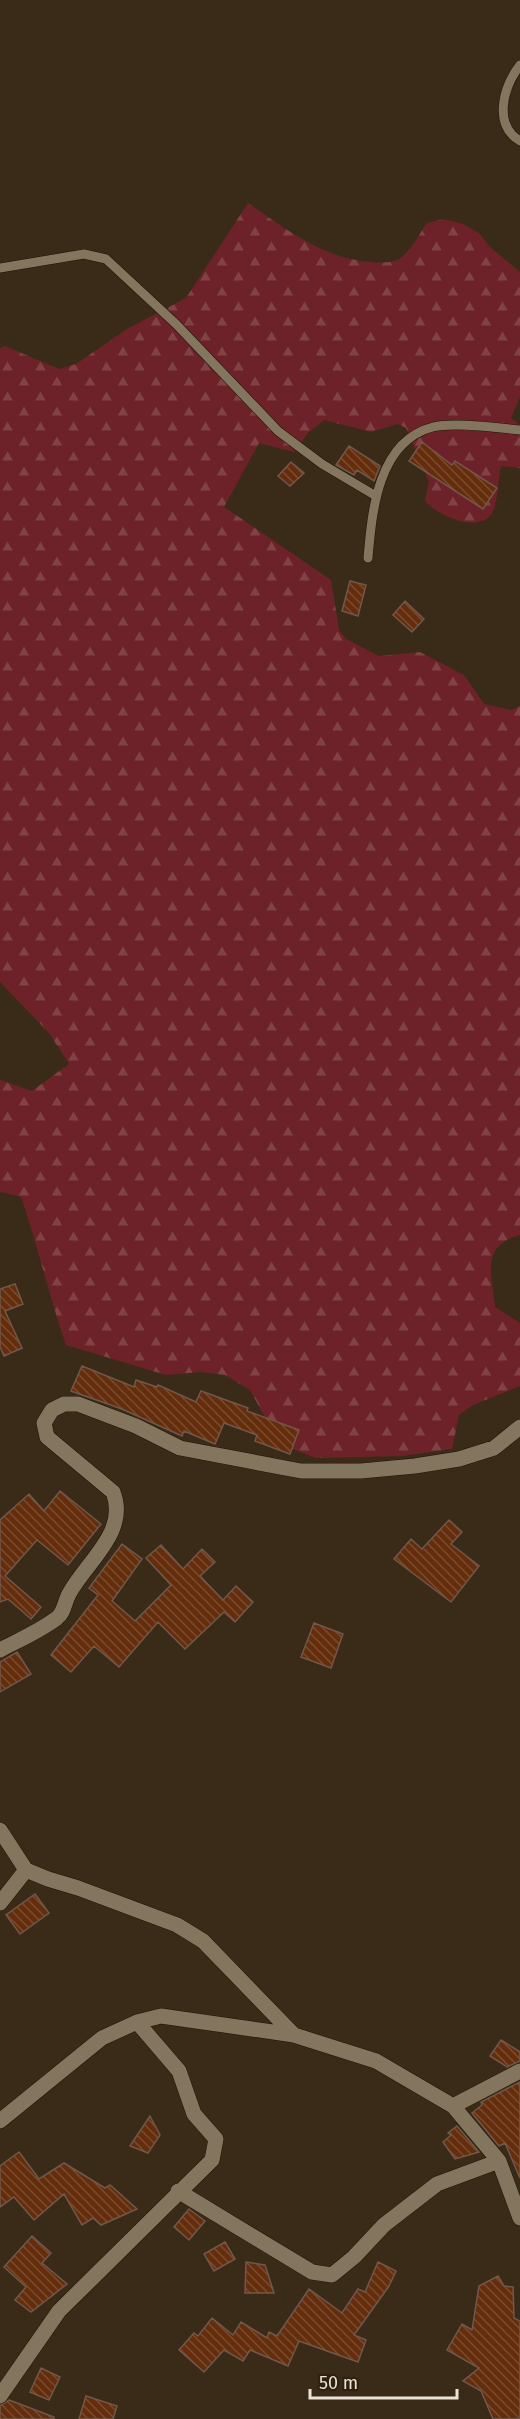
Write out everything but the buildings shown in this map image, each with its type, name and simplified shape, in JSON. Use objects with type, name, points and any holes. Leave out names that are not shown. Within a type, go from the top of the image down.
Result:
[{"type":"street","points":[[0,1650],[60,1617],[69,1594],[105,1545],[117,1516],[117,1502],[113,1492],[47,1437],[44,1423],[52,1410],[64,1404],[78,1404],[136,1426],[180,1448],[301,1471],[361,1471],[459,1459],[494,1448],[520,1427]]},
{"type":"street","points":[[0,1830],[26,1870],[149,1913],[177,1925],[204,1941],[294,2035]]},
{"type":"street","points":[[0,1903],[26,1870]]},
{"type":"street","points":[[0,2121],[102,2038],[137,2022],[160,2016],[294,2035],[376,2061],[453,2106],[499,2161],[520,2218]]},
{"type":"street","points":[[0,2396],[59,2311],[178,2191],[212,2160],[216,2139],[194,2114],[179,2071],[137,2022]]},
{"type":"street","points":[[453,2106],[520,2071]]},
{"type":"street","points":[[178,2191],[322,2276],[332,2275],[354,2257],[384,2225],[437,2184],[499,2161]]},
{"type":"lane","points":[[520,65],[513,74],[505,95],[503,116],[511,135],[520,141]]},
{"type":"lane","points":[[0,268],[84,254],[106,259],[176,324],[278,431],[322,464],[376,496]]},
{"type":"lane","points":[[368,558],[376,496],[387,467],[405,439],[433,427],[520,430]]},
{"type":"green space","points":[[248,203],[321,249],[354,260],[374,262],[399,259],[411,247],[427,223],[444,219],[463,224],[479,233],[490,247],[520,272],[520,397],[511,418],[520,425],[520,468],[501,466],[494,509],[488,517],[480,522],[460,521],[440,513],[425,501],[429,482],[406,428],[398,424],[371,432],[324,420],[308,433],[294,452],[259,443],[224,507],[331,580],[339,630],[346,639],[379,656],[420,652],[464,675],[484,704],[511,710],[520,706],[520,1235],[499,1246],[491,1263],[491,1273],[495,1307],[520,1323],[520,1386],[473,1405],[459,1415],[452,1449],[403,1456],[316,1458],[284,1446],[277,1439],[250,1390],[225,1375],[201,1372],[166,1375],[66,1345],[21,1197],[0,1192],[0,1080],[32,1091],[69,1064],[49,1033],[0,982],[0,348],[5,346],[59,369],[76,364],[127,329],[186,298]]}]
